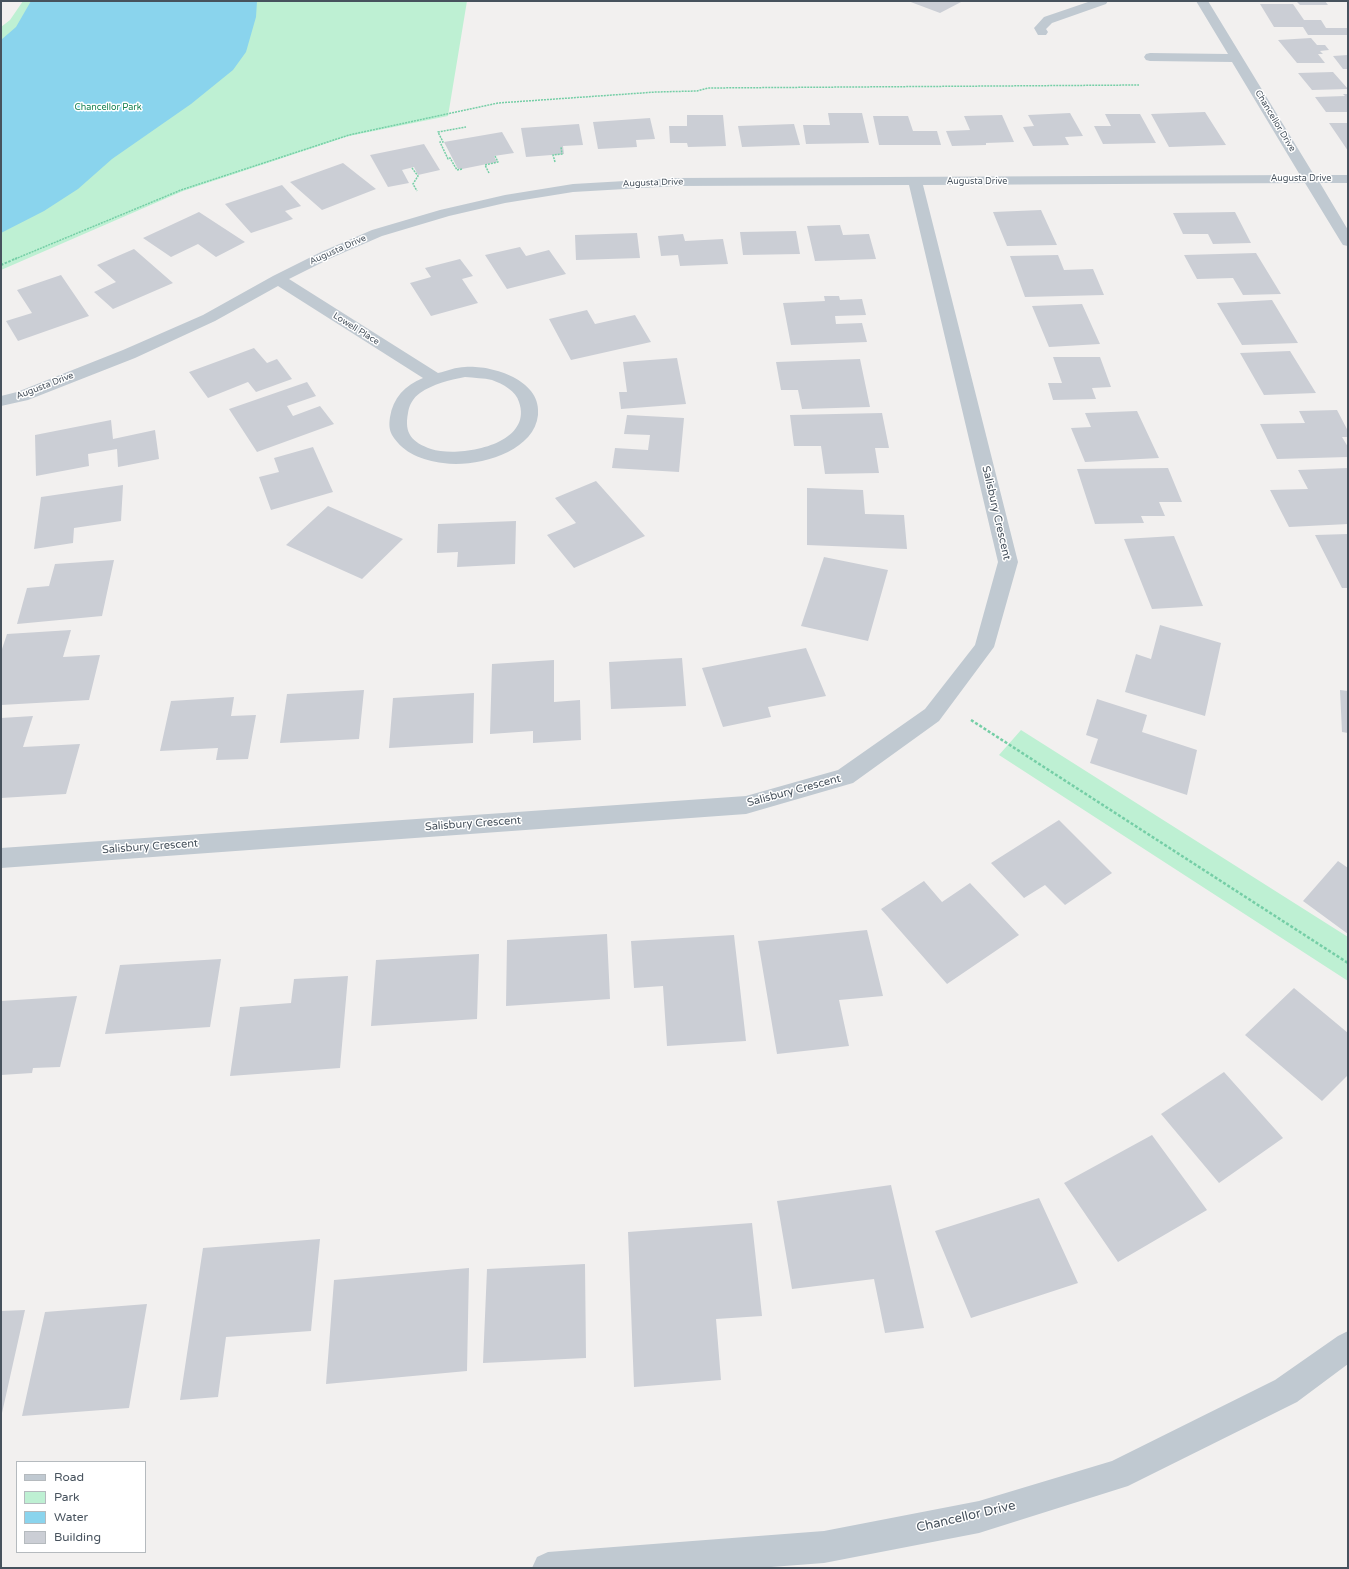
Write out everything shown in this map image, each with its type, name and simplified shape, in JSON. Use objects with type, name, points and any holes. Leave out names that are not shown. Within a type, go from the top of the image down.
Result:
[{"type":"street","points":[[1042,32],[1040,28],[1048,20],[1102,1]]},
{"type":"street","name":"Chancellor Drive","points":[[1202,1],[1348,242]]},
{"type":"street","points":[[1150,57],[1237,58]]},
{"type":"street","name":"Augusta Drive","points":[[1,401],[22,396],[129,354],[209,318],[278,279],[377,232],[483,204],[573,188],[677,182],[1348,179]]},
{"type":"street","name":"Salisbury Crescent","points":[[1,858],[746,805],[845,777],[932,715],[984,647],[1008,562],[915,182]]},
{"type":"street","name":"Lowell Place","points":[[278,279],[435,378]]},
{"type":"street","points":[[465,372],[487,374],[504,378],[519,388],[530,404],[529,421],[514,440],[496,451],[473,457],[451,458],[429,454],[408,444],[398,429],[398,409],[402,401],[415,388],[435,378],[465,372]]},
{"type":"street","name":"Chancellor Drive","points":[[548,1568],[824,1547],[979,1517],[1117,1475],[1286,1391],[1348,1346]]},
{"type":"path","points":[[1,265],[181,190],[349,135],[498,103],[656,92],[697,91],[708,88],[1144,85]]},
{"type":"path","points":[[462,168],[457,170],[450,158],[448,159],[440,142],[443,142],[438,132],[466,127]]},
{"type":"path","points":[[492,178],[484,165],[498,162],[495,156]]},
{"type":"path","points":[[412,168],[418,176],[413,184],[419,195]]},
{"type":"path","points":[[942,701],[1348,963]]},
{"type":"green space","name":"Chancellor Park","points":[[23,1],[467,1],[448,116],[349,136],[183,191],[1,270],[1,27],[10,20]]},
{"type":"green space","points":[[1021,730],[1348,937],[1348,981],[999,755]]},
{"type":"water","points":[[31,1],[257,1],[256,17],[246,52],[233,70],[191,104],[112,159],[78,189],[44,211],[1,233],[1,40],[16,27]]},
{"type":"building","points":[[908,1],[963,1],[940,13]]},
{"type":"building","points":[[1296,1],[1325,1],[1328,5],[1300,5]]},
{"type":"building","points":[[1260,4],[1293,4],[1304,20],[1321,20],[1326,28],[1348,28],[1348,35],[1308,35],[1303,27],[1274,27]]},
{"type":"building","points":[[1311,38],[1317,45],[1325,45],[1329,50],[1320,51],[1323,54],[1318,54],[1325,63],[1297,63],[1278,40]]},
{"type":"building","points":[[1348,55],[1348,69],[1343,69],[1333,56]]},
{"type":"building","points":[[1333,72],[1348,89],[1312,90],[1298,73]]},
{"type":"building","points":[[1343,94],[1348,94],[1348,112],[1326,112],[1315,97],[1345,96]]},
{"type":"building","points":[[1205,112],[1226,145],[1169,147],[1151,114]]},
{"type":"building","points":[[828,113],[862,113],[869,143],[806,144],[803,125],[830,125]]},
{"type":"building","points":[[1070,113],[1083,136],[1065,137],[1069,145],[1033,146],[1023,127],[1034,126],[1028,115]]},
{"type":"building","points":[[1105,114],[1140,114],[1156,143],[1103,144],[1094,126],[1111,126]]},
{"type":"building","points":[[687,115],[723,115],[726,146],[688,147],[687,143],[670,143],[669,126],[687,126]]},
{"type":"building","points":[[1002,115],[1014,142],[952,146],[946,131],[970,130],[964,116]]},
{"type":"building","points":[[873,116],[908,116],[913,131],[937,131],[941,145],[879,145]]},
{"type":"building","points":[[650,118],[655,139],[636,140],[637,147],[598,149],[593,122]]},
{"type":"building","points":[[1329,123],[1348,123],[1348,151],[1342,142]]},
{"type":"building","points":[[579,124],[583,145],[563,146],[564,154],[526,157],[521,128]]},
{"type":"building","points":[[794,124],[800,145],[742,147],[738,126]]},
{"type":"building","points":[[502,132],[514,153],[494,156],[497,162],[462,169],[458,169],[444,142]]},
{"type":"building","points":[[424,144],[440,170],[418,175],[414,167],[402,170],[409,183],[388,187],[370,155]]},
{"type":"building","points":[[343,163],[376,189],[322,210],[290,182]]},
{"type":"building","points":[[282,185],[301,206],[285,211],[293,219],[251,233],[225,204]]},
{"type":"building","points":[[1041,210],[1057,245],[1007,246],[993,212]]},
{"type":"building","points":[[199,212],[245,242],[216,257],[198,244],[171,257],[143,238]]},
{"type":"building","points":[[1235,212],[1251,243],[1213,244],[1208,234],[1183,234],[1173,213]]},
{"type":"building","points":[[840,225],[843,235],[869,234],[876,259],[815,261],[807,226]]},
{"type":"building","points":[[796,231],[800,254],[743,255],[740,232]]},
{"type":"building","points":[[637,233],[640,258],[576,260],[575,235]]},
{"type":"building","points":[[683,234],[685,241],[723,239],[728,264],[680,266],[678,255],[661,256],[658,236]]},
{"type":"building","points":[[520,247],[526,256],[549,250],[566,274],[507,289],[485,255]]},
{"type":"building","points":[[134,249],[173,283],[113,309],[94,292],[116,282],[97,265]]},
{"type":"building","points":[[1256,253],[1281,294],[1243,295],[1233,278],[1197,279],[1184,255]]},
{"type":"building","points":[[1058,255],[1064,270],[1093,269],[1104,295],[1025,297],[1010,256]]},
{"type":"building","points":[[460,259],[473,276],[462,279],[478,303],[431,316],[410,283],[431,277],[425,268]]},
{"type":"building","points":[[61,275],[89,316],[18,341],[6,321],[32,313],[17,290]]},
{"type":"building","points":[[824,296],[839,296],[840,300],[862,299],[866,315],[835,316],[836,324],[862,323],[867,342],[791,345],[783,303],[825,301]]},
{"type":"building","points":[[1272,300],[1298,343],[1242,345],[1217,303]]},
{"type":"building","points":[[1082,304],[1100,344],[1049,347],[1032,306]]},
{"type":"building","points":[[587,310],[595,324],[635,315],[651,342],[571,360],[549,319]]},
{"type":"building","points":[[254,348],[267,363],[277,359],[292,379],[256,392],[248,382],[208,398],[189,372]]},
{"type":"building","points":[[1290,351],[1316,393],[1264,395],[1240,353]]},
{"type":"building","points":[[1053,357],[1100,357],[1111,387],[1092,388],[1096,399],[1053,400],[1048,383],[1062,383]]},
{"type":"building","points":[[677,358],[686,404],[621,409],[619,392],[627,392],[623,362]]},
{"type":"building","points":[[860,359],[870,407],[802,409],[798,390],[781,390],[776,362]]},
{"type":"building","points":[[307,382],[316,396],[287,406],[293,416],[320,406],[334,424],[257,452],[229,409]]},
{"type":"building","points":[[1337,410],[1348,431],[1348,437],[1342,437],[1348,447],[1348,457],[1277,459],[1260,424],[1305,423],[1299,411]]},
{"type":"building","points":[[1137,411],[1159,458],[1085,462],[1071,428],[1091,427],[1085,413]]},
{"type":"building","points":[[882,413],[889,448],[875,448],[879,473],[825,474],[821,446],[794,446],[790,415]]},
{"type":"building","points":[[627,415],[684,418],[679,472],[612,468],[615,448],[648,450],[650,435],[624,434]]},
{"type":"building","points":[[111,420],[113,439],[155,430],[159,459],[118,467],[117,449],[88,454],[89,466],[36,476],[35,435]]},
{"type":"building","points":[[313,447],[333,492],[271,510],[259,477],[279,472],[274,458]]},
{"type":"building","points":[[1168,468],[1182,502],[1159,502],[1165,516],[1141,516],[1144,523],[1095,524],[1077,469]]},
{"type":"building","points":[[1348,468],[1348,524],[1289,527],[1270,490],[1308,489],[1298,470]]},
{"type":"building","points":[[596,481],[645,536],[574,568],[547,535],[576,523],[555,498]]},
{"type":"building","points":[[123,485],[121,521],[74,528],[73,543],[34,549],[41,497]]},
{"type":"building","points":[[807,488],[863,490],[865,514],[904,515],[907,549],[807,545]]},
{"type":"building","points":[[328,506],[403,539],[362,579],[286,545]]},
{"type":"building","points":[[516,521],[515,564],[457,567],[458,552],[437,553],[438,524]]},
{"type":"building","points":[[1348,534],[1348,588],[1342,588],[1315,535]]},
{"type":"building","points":[[1174,536],[1203,606],[1152,609],[1124,539]]},
{"type":"building","points":[[824,557],[888,570],[868,641],[801,626]]},
{"type":"building","points":[[114,560],[102,616],[17,624],[27,588],[49,586],[55,564]]},
{"type":"building","points":[[1160,625],[1221,643],[1205,716],[1125,692],[1136,654],[1151,659]]},
{"type":"building","points":[[71,630],[63,657],[100,655],[89,700],[1,705],[1,652],[7,634]]},
{"type":"building","points":[[806,648],[826,696],[768,707],[771,717],[723,727],[702,668]]},
{"type":"building","points":[[682,658],[686,706],[611,709],[609,662]]},
{"type":"building","points":[[554,660],[554,702],[580,700],[581,740],[533,743],[533,731],[490,734],[492,664]]},
{"type":"building","points":[[364,690],[359,739],[280,743],[287,694]]},
{"type":"building","points":[[1340,690],[1348,691],[1348,733],[1342,732]]},
{"type":"building","points":[[474,693],[473,743],[389,748],[393,698]]},
{"type":"building","points":[[234,697],[231,716],[256,715],[248,759],[216,760],[218,748],[160,751],[171,701]]},
{"type":"building","points":[[1097,699],[1147,715],[1142,732],[1197,750],[1187,795],[1090,763],[1098,739],[1086,735]]},
{"type":"building","points":[[33,716],[23,747],[80,744],[66,794],[1,798],[1,718]]},
{"type":"building","points":[[1059,820],[1112,873],[1065,905],[1045,885],[1024,898],[991,863]]},
{"type":"building","points":[[1338,861],[1348,868],[1348,934],[1303,901]]},
{"type":"building","points":[[924,881],[942,902],[970,883],[1019,935],[947,984],[881,909]]},
{"type":"building","points":[[867,930],[883,996],[839,1000],[849,1046],[777,1054],[758,941]]},
{"type":"building","points":[[607,934],[610,999],[506,1006],[507,940]]},
{"type":"building","points":[[734,935],[746,1041],[667,1046],[663,986],[634,988],[631,941]]},
{"type":"building","points":[[479,954],[477,1019],[371,1026],[376,960]]},
{"type":"building","points":[[221,959],[210,1027],[105,1034],[120,965]]},
{"type":"building","points":[[348,976],[340,1068],[230,1076],[240,1007],[291,1003],[294,979]]},
{"type":"building","points":[[1294,988],[1348,1033],[1348,1075],[1322,1101],[1245,1035]]},
{"type":"building","points":[[77,996],[60,1067],[33,1068],[32,1073],[1,1075],[1,1001]]},
{"type":"building","points":[[1224,1072],[1283,1138],[1219,1183],[1161,1114]]},
{"type":"building","points":[[1152,1135],[1207,1210],[1118,1262],[1064,1183]]},
{"type":"building","points":[[891,1185],[924,1328],[885,1333],[874,1279],[792,1289],[777,1201]]},
{"type":"building","points":[[1039,1198],[1078,1283],[971,1318],[935,1231]]},
{"type":"building","points":[[752,1223],[762,1316],[716,1319],[721,1380],[634,1387],[628,1232]]},
{"type":"building","points":[[320,1239],[311,1331],[226,1337],[218,1397],[180,1400],[203,1248]]},
{"type":"building","points":[[585,1264],[586,1358],[483,1363],[487,1269]]},
{"type":"building","points":[[469,1268],[467,1371],[326,1384],[334,1280]]},
{"type":"building","points":[[147,1304],[129,1408],[22,1416],[45,1312]]},
{"type":"building","points":[[25,1310],[2,1413],[1,1413],[1,1311]]}]
